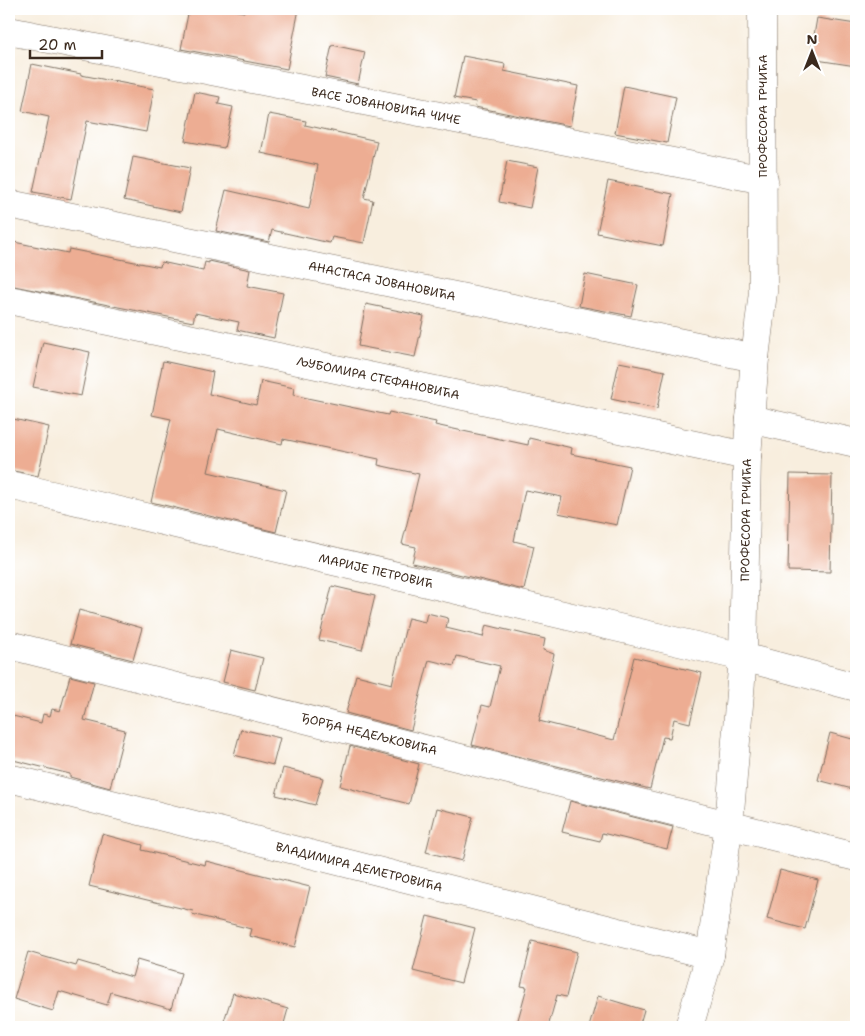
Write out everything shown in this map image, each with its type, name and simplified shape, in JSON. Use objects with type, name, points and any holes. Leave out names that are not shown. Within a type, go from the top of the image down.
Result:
[{"type":"street","name":"ПРОФЕСОРА ГРЧИЋА","points":[[689,1027],[710,955],[729,824],[743,657],[750,419],[763,292],[762,9]]},
{"type":"street","name":"ВАСЕ ЈОВАНОВИЋА ЧИЧЕ","points":[[9,32],[764,180]]},
{"type":"street","name":"АНАСТАСА ЈОВАНОВИЋА","points":[[9,204],[755,358]]},
{"type":"street","name":"ЉУБОМИРА СТЕФАНОВИЋА","points":[[9,300],[748,456]]},
{"type":"street","points":[[750,419],[856,443]]},
{"type":"street","name":"МАРИЈЕ ПЕТРОВИЋ","points":[[9,485],[743,657],[856,687]]},
{"type":"street","name":"ЂОРЂА НЕДЕЉКОВИЋА","points":[[9,644],[856,857]]},
{"type":"street","name":"ВЛАДИМИРА ДЕМЕТРОВИЋА","points":[[9,778],[710,955]]},
{"type":"building","points":[[189,9],[226,9],[244,12],[245,9],[299,9],[287,69],[181,49]]},
{"type":"building","points":[[817,18],[856,24],[856,66],[810,59]]},
{"type":"building","points":[[332,45],[365,52],[358,84],[325,77]]},
{"type":"building","points":[[463,56],[505,64],[504,71],[578,86],[570,126],[475,107],[476,102],[454,98]]},
{"type":"building","points":[[32,64],[154,89],[146,132],[87,121],[71,199],[33,192],[49,117],[22,111]]},
{"type":"building","points":[[624,86],[676,97],[667,143],[615,133]]},
{"type":"building","points":[[195,92],[220,97],[218,104],[233,107],[224,148],[185,141]]},
{"type":"building","points":[[269,114],[306,121],[305,125],[377,141],[364,198],[373,200],[364,243],[332,237],[330,243],[272,230],[269,242],[216,231],[226,190],[309,209],[318,165],[261,153]]},
{"type":"building","points":[[133,157],[190,168],[181,212],[124,200]]},
{"type":"building","points":[[507,161],[538,167],[530,208],[499,202]]},
{"type":"building","points":[[608,181],[673,194],[663,246],[597,233]]},
{"type":"building","points":[[9,241],[68,253],[69,249],[160,267],[161,262],[203,271],[205,262],[209,263],[209,261],[250,270],[247,286],[283,293],[274,338],[237,330],[239,322],[195,313],[193,322],[9,285]]},
{"type":"building","points":[[585,274],[638,285],[631,316],[579,306]]},
{"type":"building","points":[[366,304],[424,316],[415,357],[358,346]]},
{"type":"building","points":[[43,342],[90,352],[81,396],[33,387]]},
{"type":"building","points":[[163,361],[213,372],[209,394],[256,405],[261,381],[294,388],[293,395],[388,415],[389,412],[436,422],[435,425],[528,445],[529,438],[572,448],[571,454],[630,466],[617,525],[558,513],[562,497],[525,490],[514,541],[534,546],[524,590],[412,563],[416,547],[402,544],[419,474],[378,465],[379,459],[283,439],[282,444],[218,429],[208,472],[286,490],[276,532],[151,502],[171,419],[152,415]]},
{"type":"building","points":[[619,362],[665,371],[657,409],[611,399]]},
{"type":"building","points":[[9,418],[49,427],[38,476],[9,470]]},
{"type":"building","points":[[790,474],[832,475],[830,572],[788,571]]},
{"type":"building","points":[[332,586],[375,596],[362,650],[319,640]]},
{"type":"building","points":[[79,610],[142,628],[133,660],[70,644]]},
{"type":"building","points":[[427,613],[448,618],[446,628],[483,637],[486,625],[545,639],[543,650],[554,654],[539,721],[614,740],[634,657],[702,673],[690,723],[674,719],[670,738],[663,737],[650,789],[472,745],[482,705],[490,707],[500,666],[457,656],[454,666],[429,660],[411,730],[346,713],[356,675],[392,684],[408,618],[425,622]]},
{"type":"building","points":[[231,650],[263,658],[255,690],[223,682]]},
{"type":"building","points":[[70,676],[94,682],[84,720],[125,730],[110,788],[70,777],[70,774],[9,759],[9,715],[41,723],[43,714],[50,716],[52,709],[60,711]]},
{"type":"building","points":[[241,729],[280,738],[273,765],[234,755]]},
{"type":"building","points":[[830,733],[856,740],[856,790],[818,780]]},
{"type":"building","points":[[350,746],[419,764],[409,804],[340,786]]},
{"type":"building","points":[[283,768],[323,778],[315,805],[276,795]]},
{"type":"building","points":[[570,801],[673,827],[667,849],[602,833],[600,841],[562,832]]},
{"type":"building","points":[[437,808],[473,817],[462,861],[426,852]]},
{"type":"building","points":[[102,834],[143,845],[142,850],[205,865],[206,861],[310,887],[295,947],[249,936],[251,929],[192,914],[193,911],[89,886]]},
{"type":"building","points":[[780,870],[818,880],[805,929],[767,919]]},
{"type":"building","points":[[427,916],[475,928],[461,983],[413,971]]},
{"type":"building","points":[[532,941],[577,952],[566,997],[557,995],[548,1027],[516,1027],[527,987],[521,986]]},
{"type":"building","points":[[28,952],[76,966],[78,961],[132,977],[137,960],[181,973],[171,1009],[111,992],[107,1005],[59,991],[53,1011],[14,999]]},
{"type":"building","points":[[233,993],[288,1009],[283,1027],[222,1027]]},
{"type":"building","points":[[598,996],[644,1010],[639,1027],[589,1027]]}]
